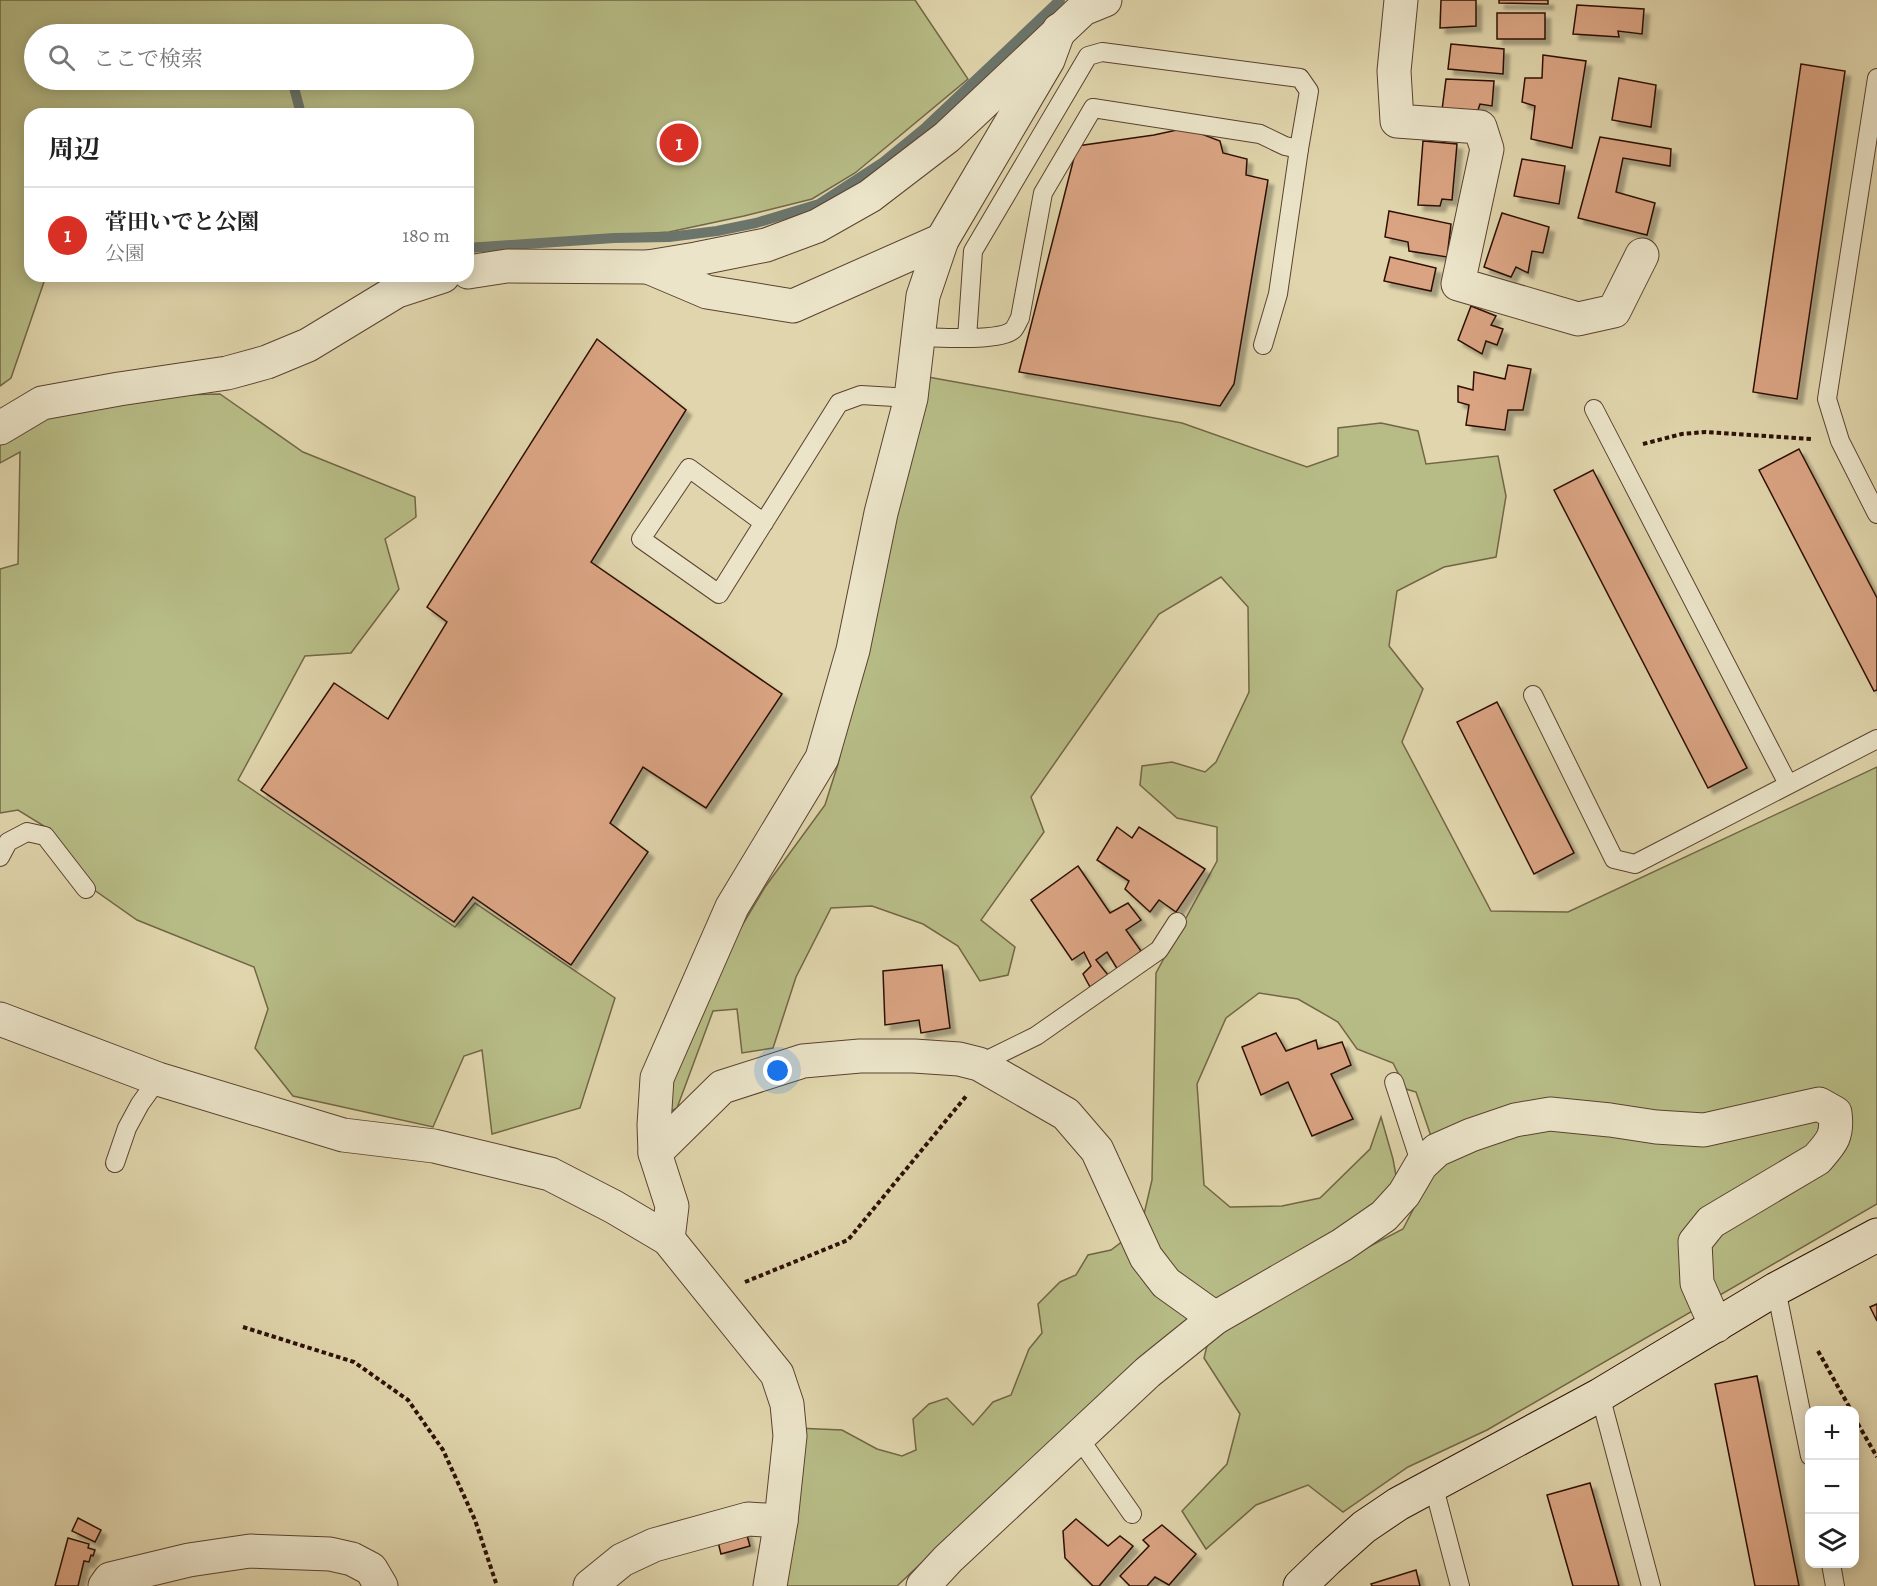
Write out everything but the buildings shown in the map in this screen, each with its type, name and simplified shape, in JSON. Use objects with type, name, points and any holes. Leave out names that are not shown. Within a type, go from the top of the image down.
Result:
[{"type":"street","points":[[474,271],[507,266],[648,267],[766,245],[817,226],[870,196],[947,137],[1083,9],[1105,0]]},
{"type":"street","points":[[1401,0],[1394,71],[1397,121],[1480,127],[1487,149],[1458,284],[1578,319],[1614,312],[1642,255]]},
{"type":"street","points":[[668,1239],[672,1206],[655,1153],[657,1078],[732,907],[822,758],[853,650],[881,513],[911,398],[923,296],[942,240],[1048,60],[1059,30]]},
{"type":"street","points":[[648,267],[708,292],[793,306],[942,240]]},
{"type":"street","points":[[0,428],[42,403],[227,373],[267,362],[308,345],[393,284]]},
{"type":"street","points":[[0,1019],[158,1079],[343,1135],[434,1146],[550,1174],[614,1206],[668,1239],[777,1374],[787,1404],[789,1436],[782,1521],[770,1586]]},
{"type":"street","points":[[655,1153],[722,1087],[803,1061],[860,1056],[914,1056],[959,1059],[984,1066],[1066,1114],[1097,1150],[1146,1257],[1166,1282],[1215,1318]]},
{"type":"street","points":[[923,1586],[948,1559],[1148,1372],[1215,1318],[1342,1245],[1384,1216],[1404,1194],[1422,1165],[1437,1150],[1515,1120],[1550,1114],[1704,1131],[1819,1104],[1835,1113],[1837,1128],[1830,1144],[1817,1159],[1711,1222],[1695,1242],[1697,1283],[1716,1326]]},
{"type":"street","points":[[1300,1586],[1364,1527],[1398,1504],[1600,1395],[1776,1289],[1877,1235]]},
{"type":"street","points":[[590,1586],[622,1560],[654,1545],[748,1519],[782,1521]]},
{"type":"street","points":[[105,1586],[110,1579],[189,1560],[250,1551],[330,1554],[352,1559],[371,1569],[381,1586]]},
{"type":"lane","points":[[967,338],[973,250],[1088,56],[1102,52],[1300,78],[1309,91],[1278,294],[1263,345]]},
{"type":"lane","points":[[1877,78],[1827,399],[1840,441],[1877,514]]},
{"type":"lane","points":[[919,337],[1001,336],[1013,330],[1020,318],[1043,193],[1093,108],[1260,134],[1285,146],[1299,149]]},
{"type":"lane","points":[[764,523],[689,468],[641,539],[719,594],[764,523],[839,403],[861,395],[911,398]]},
{"type":"lane","points":[[1594,409],[1788,784]]},
{"type":"lane","points":[[1533,695],[1614,859],[1635,864],[1877,739]]},
{"type":"lane","points":[[0,857],[8,842],[27,832],[45,836],[86,889]]},
{"type":"lane","points":[[984,1066],[1036,1036],[1159,950],[1177,922]]},
{"type":"lane","points":[[115,1163],[127,1128],[140,1104],[158,1079]]},
{"type":"lane","points":[[1394,1082],[1422,1165]]},
{"type":"lane","points":[[1776,1289],[1805,1436]]},
{"type":"lane","points":[[1600,1395],[1651,1586]]},
{"type":"lane","points":[[1079,1438],[1132,1514]]},
{"type":"lane","points":[[1433,1484],[1460,1586]]},
{"type":"lane","points":[[1832,1568],[1835,1586]]},
{"type":"path","points":[[1617,453],[1673,436],[1694,433],[1840,441]]},
{"type":"path","points":[[714,1295],[848,1240],[984,1066]]},
{"type":"path","points":[[243,1327],[354,1362],[408,1400],[443,1450],[475,1520],[497,1586]]},
{"type":"path","points":[[1859,1426],[1877,1457]]},
{"type":"green space","points":[[0,0],[915,0],[968,79],[855,173],[812,199],[669,232],[474,244],[474,108],[24,108],[24,282],[44,282],[11,378],[0,386]]},
{"type":"green space","points":[[928,377],[1182,423],[1307,467],[1338,456],[1338,428],[1381,423],[1418,431],[1426,464],[1498,456],[1506,496],[1496,557],[1444,567],[1397,591],[1389,646],[1423,689],[1402,742],[1491,911],[1568,912],[1877,767],[1877,1204],[1487,1430],[1408,1467],[1343,1512],[1308,1485],[1256,1505],[1206,1549],[1182,1511],[1227,1464],[1240,1414],[1204,1358],[1211,1329],[1403,1229],[1439,1160],[1416,1092],[1406,1089],[1393,1063],[1357,1049],[1338,1022],[1298,999],[1259,993],[1226,1018],[1197,1084],[1204,1185],[1230,1207],[1282,1206],[1320,1198],[1370,1149],[1381,1117],[1397,1181],[1365,1218],[1325,1245],[1196,1315],[1116,1380],[897,1586],[775,1586],[789,1507],[796,1428],[842,1430],[877,1449],[902,1456],[916,1450],[913,1419],[929,1404],[947,1398],[973,1425],[993,1402],[1011,1395],[1029,1349],[1042,1333],[1038,1304],[1060,1282],[1076,1275],[1088,1255],[1111,1250],[1141,1227],[1152,1180],[1156,973],[1217,861],[1217,827],[1177,818],[1140,785],[1142,766],[1172,762],[1205,772],[1216,762],[1249,692],[1248,607],[1221,577],[1159,614],[1031,797],[1044,832],[981,920],[1015,947],[1008,975],[980,981],[958,946],[923,924],[872,906],[831,908],[796,977],[773,1048],[742,1053],[737,1009],[713,1011],[677,1108],[662,1116],[678,1050],[706,986],[765,887],[825,805],[838,764]]},
{"type":"green space","points":[[220,394],[303,452],[415,497],[416,517],[385,539],[399,589],[351,653],[305,656],[238,780],[455,927],[475,903],[615,998],[580,1108],[492,1134],[482,1050],[464,1056],[433,1127],[293,1096],[255,1048],[268,1009],[254,967],[137,920],[90,887],[44,826],[18,810],[0,813],[0,569],[18,564],[20,452],[0,463],[0,439],[24,420],[126,396]]},
{"type":"waterway","points":[[474,248],[614,238],[669,237],[717,231],[756,223],[819,204],[882,163],[926,127],[1060,0]]},
{"type":"waterway","points":[[295,90],[299,108]]},
{"type":"place","name":"菅田いでと公園","points":[[679,143]]}]
